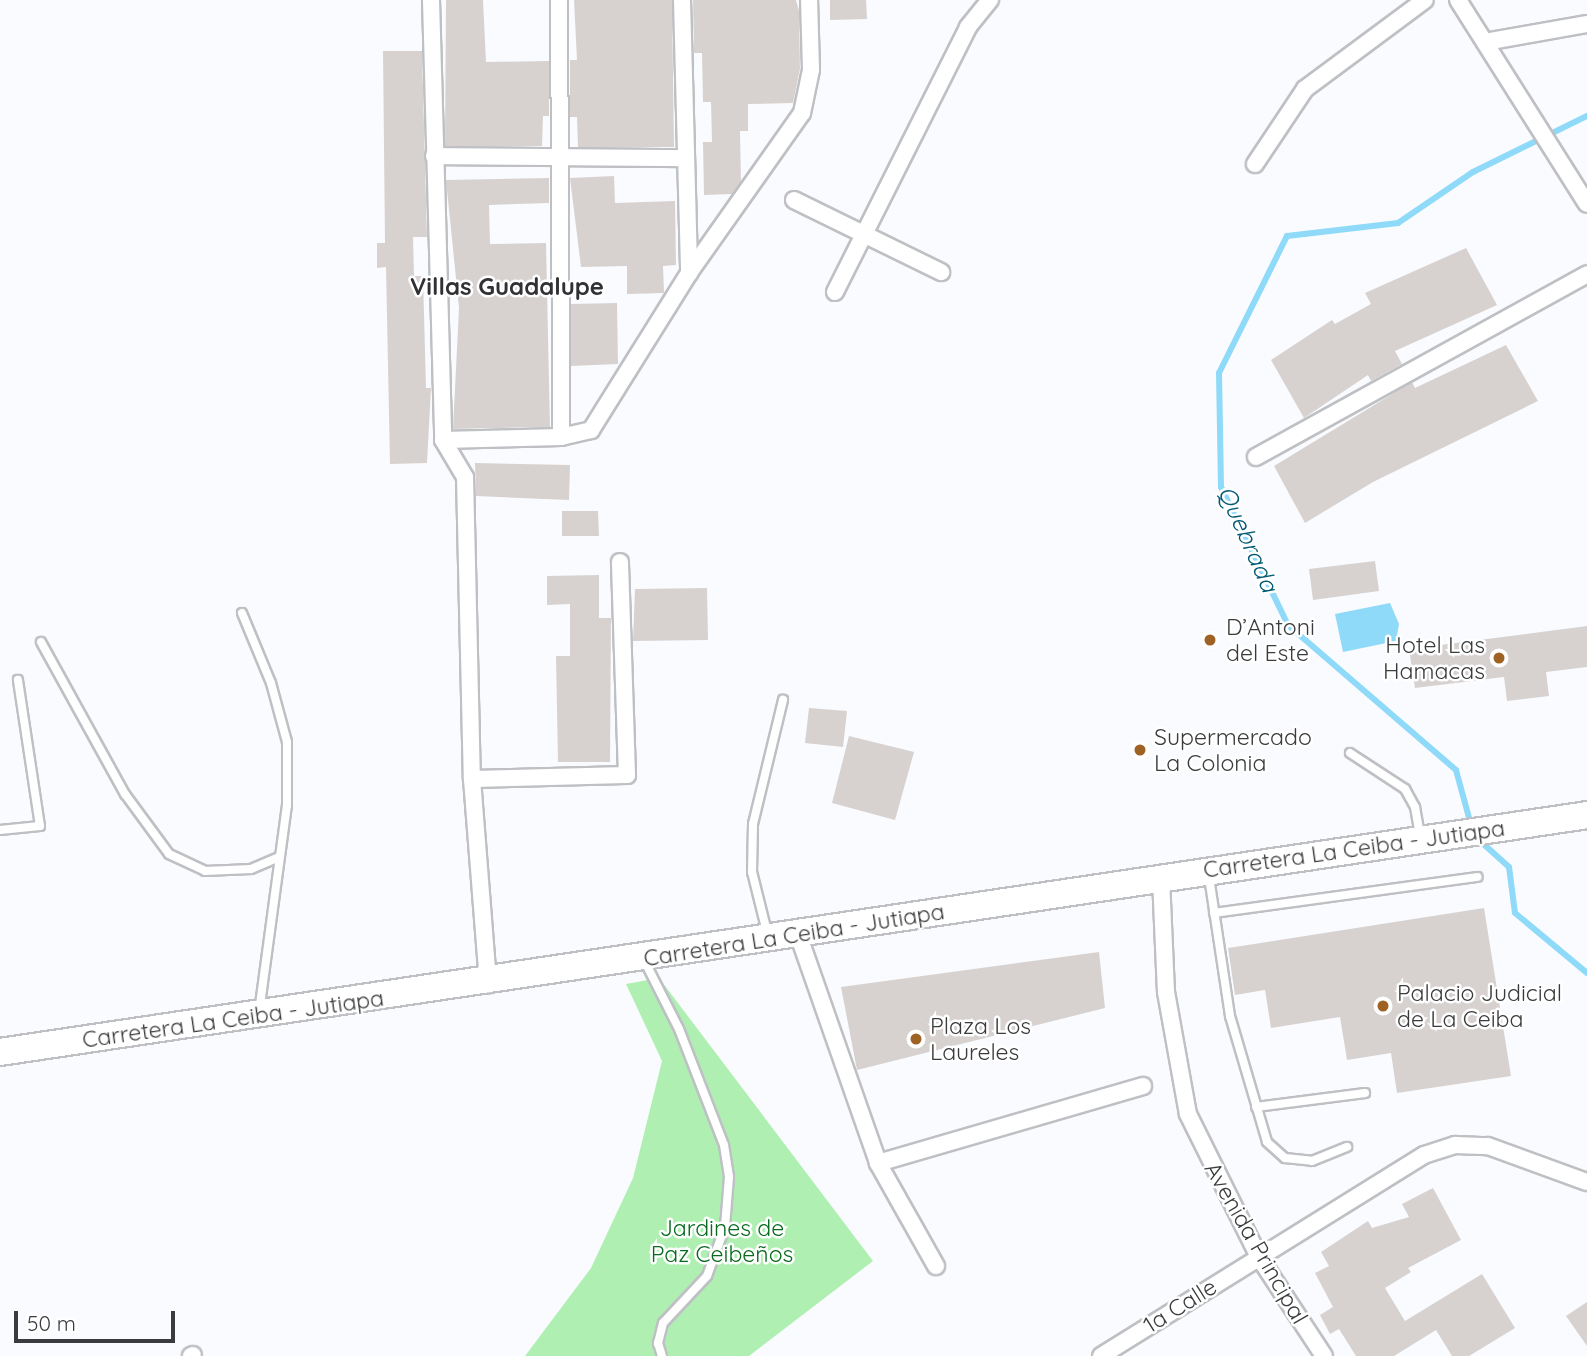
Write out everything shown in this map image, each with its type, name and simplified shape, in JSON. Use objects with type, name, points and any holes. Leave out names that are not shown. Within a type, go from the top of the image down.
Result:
[{"type":"main road","name":"Carretera La Ceiba - Jutiapa","points":[[0,1052],[488,984],[1208,870],[1587,815]]},
{"type":"street","points":[[431,0],[443,440],[465,477],[472,779],[488,984]]},
{"type":"street","points":[[559,0],[561,437]]},
{"type":"street","points":[[682,0],[689,273]]},
{"type":"street","points":[[443,440],[561,437],[591,430],[689,273],[802,113],[811,70],[808,0]]},
{"type":"street","points":[[835,292],[968,27],[990,0]]},
{"type":"street","points":[[1255,164],[1305,89],[1425,0]]},
{"type":"street","points":[[1458,0],[1552,153],[1587,204]]},
{"type":"street","points":[[1485,42],[1587,24]]},
{"type":"street","points":[[434,156],[685,158]]},
{"type":"street","points":[[794,200],[941,272]]},
{"type":"street","points":[[1255,457],[1587,274]]},
{"type":"street","points":[[472,779],[627,775],[620,562]]},
{"type":"street","name":"Avenida Principal","points":[[1161,878],[1166,992],[1188,1114],[1259,1257],[1324,1356]]},
{"type":"street","points":[[799,934],[878,1163],[936,1266]]},
{"type":"street","points":[[878,1163],[1143,1086]]},
{"type":"street","name":"1a Calle","points":[[1101,1356],[1424,1155],[1455,1145],[1488,1146],[1587,1182]]},
{"type":"lane","points":[[242,613],[271,683],[287,742],[287,805],[258,1014]]},
{"type":"lane","points":[[41,642],[125,794],[169,854],[205,871],[251,869],[279,857]]},
{"type":"lane","points":[[0,830],[40,827],[18,680]]},
{"type":"lane","points":[[769,939],[752,872],[753,824],[783,700]]},
{"type":"lane","points":[[1350,753],[1405,789],[1415,807],[1425,838]]},
{"type":"lane","points":[[1208,870],[1230,1016],[1267,1142],[1285,1158],[1312,1161],[1347,1147]]},
{"type":"lane","points":[[1214,913],[1478,877]]},
{"type":"lane","points":[[644,959],[679,1029],[724,1145],[729,1177],[725,1227],[707,1276],[663,1324],[662,1356]]},
{"type":"lane","points":[[1256,1107],[1365,1093]]},
{"type":"green space","name":"Jardines de Paz Ceibeños","points":[[659,978],[873,1261],[749,1356],[525,1356],[591,1268],[633,1178],[662,1061],[626,984]]},
{"type":"water","points":[[1390,603],[1399,624],[1396,641],[1343,652],[1335,614]]},
{"type":"building","points":[[446,0],[483,0],[486,62],[549,61],[549,116],[543,116],[542,146],[445,146]]},
{"type":"building","points":[[574,0],[672,0],[674,147],[578,147],[577,117],[570,117],[570,60],[577,60]]},
{"type":"building","points":[[693,0],[796,0],[799,11],[800,69],[793,103],[748,104],[748,131],[740,131],[741,182],[732,194],[704,195],[703,142],[712,142],[711,102],[703,102],[702,53],[694,53]]},
{"type":"building","points":[[830,0],[866,0],[867,19],[830,20]]},
{"type":"building","points":[[383,51],[422,51],[427,237],[413,237],[414,276],[423,276],[426,388],[431,388],[427,463],[390,464],[386,267],[377,268],[377,243],[385,243]]},
{"type":"building","points":[[614,176],[615,203],[675,201],[676,265],[663,266],[664,293],[627,294],[627,266],[581,267],[570,178]]},
{"type":"building","points":[[549,178],[549,203],[489,205],[490,244],[546,243],[550,427],[453,429],[459,308],[446,180]]},
{"type":"building","points":[[1466,248],[1497,305],[1395,351],[1402,364],[1371,381],[1368,375],[1304,418],[1271,360],[1332,320],[1335,324],[1371,304],[1365,293]]},
{"type":"building","points":[[617,303],[618,364],[571,366],[571,304]]},
{"type":"building","points":[[1506,345],[1538,401],[1373,482],[1305,523],[1274,466],[1412,382],[1415,388]]},
{"type":"building","points":[[475,463],[570,465],[569,500],[476,496]]},
{"type":"building","points":[[562,511],[598,511],[599,536],[562,536]]},
{"type":"building","points":[[1375,561],[1379,591],[1313,600],[1309,569]]},
{"type":"building","points":[[599,575],[599,618],[611,618],[610,762],[558,762],[556,656],[570,656],[570,604],[547,605],[547,576]]},
{"type":"building","points":[[707,588],[708,640],[633,641],[635,589]]},
{"type":"building","name":"Hotel Las Hamacas","points":[[1587,626],[1587,667],[1546,672],[1549,696],[1507,701],[1504,677],[1415,688],[1409,649]]},
{"type":"building","points":[[809,708],[847,711],[843,747],[805,743]]},
{"type":"building","points":[[849,736],[914,752],[895,820],[832,803]]},
{"type":"building","name":"Palacio Judicial de La Ceiba","points":[[1484,908],[1511,1076],[1397,1093],[1391,1053],[1347,1060],[1340,1017],[1271,1028],[1265,990],[1235,995],[1228,948]]},
{"type":"building","name":"Plaza Los Laureles","points":[[1099,952],[1105,1008],[857,1070],[841,987]]},
{"type":"building","points":[[1433,1188],[1461,1240],[1408,1268],[1411,1272],[1385,1288],[1405,1321],[1482,1274],[1515,1328],[1469,1356],[1452,1356],[1436,1330],[1394,1356],[1356,1356],[1339,1329],[1330,1334],[1320,1315],[1333,1307],[1315,1273],[1329,1266],[1321,1252],[1368,1221],[1372,1228],[1409,1217],[1402,1204]]},
{"type":"building","points":[[1587,1302],[1587,1346],[1566,1316]]},
{"type":"waterway","name":"Quebrada","points":[[1471,825],[1456,770],[1288,625],[1221,487],[1219,373],[1287,236],[1398,223],[1473,172],[1587,116]]},
{"type":"waterway","name":"Quebrada","points":[[1479,840],[1509,867],[1515,913],[1587,973]]},
{"type":"place","name":"D’Antoni del Este","points":[[1210,640]]},
{"type":"place","name":"Hotel Las Hamacas","points":[[1499,658]]},
{"type":"place","name":"Supermercado La Colonia","points":[[1140,750]]},
{"type":"place","name":"Palacio Judicial de La Ceiba","points":[[1383,1006]]},
{"type":"place","name":"Plaza Los Laureles","points":[[916,1039]]},
{"type":"district","name":"Villas Guadalupe","points":[[507,287]]}]
